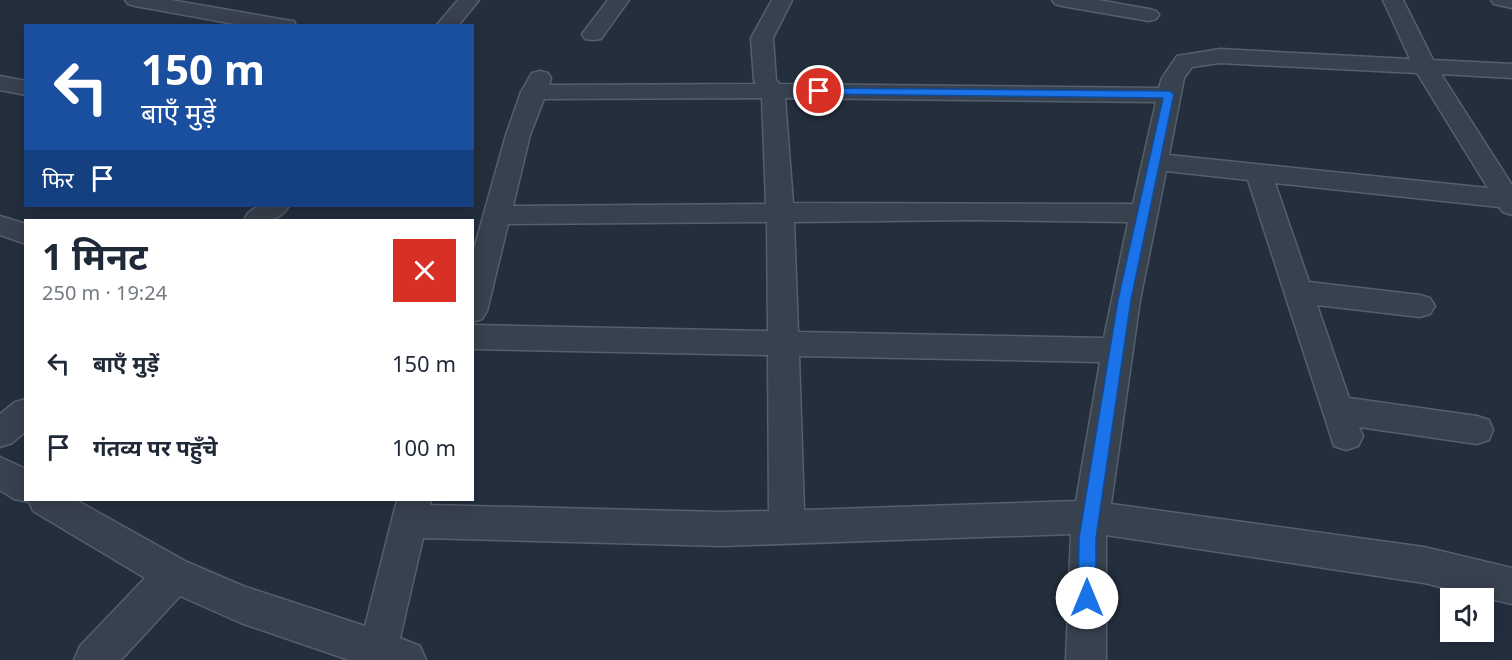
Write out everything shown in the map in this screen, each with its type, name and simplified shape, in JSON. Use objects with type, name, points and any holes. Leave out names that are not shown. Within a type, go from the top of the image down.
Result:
[{"type":"street","points":[[135,0],[274,24]]},
{"type":"street","points":[[448,24],[469,0]]},
{"type":"street","points":[[593,34],[619,0]]},
{"type":"street","points":[[782,0],[762,38],[765,81],[772,91],[780,214],[787,527]]},
{"type":"street","points":[[1062,0],[1149,15]]},
{"type":"street","points":[[1393,0],[1425,67],[1510,203]]},
{"type":"street","points":[[1501,0],[1512,2]]},
{"type":"street","points":[[1086,660],[1088,538],[1125,300],[1173,78],[1185,61],[1220,56],[1512,71]]},
{"type":"street","points":[[0,82],[24,88]]},
{"type":"street","points":[[474,297],[481,249],[498,215],[518,135],[537,85],[772,91],[1169,94]]},
{"type":"street","points":[[1154,162],[1510,203]]},
{"type":"street","points":[[1259,174],[1342,423],[1477,430]]},
{"type":"street","points":[[258,219],[275,207]]},
{"type":"street","points":[[498,215],[973,211],[1143,213]]},
{"type":"street","points":[[0,225],[24,234]]},
{"type":"street","points":[[1299,292],[1420,306]]},
{"type":"street","points":[[474,337],[1117,350]]},
{"type":"street","points":[[0,433],[24,414]]},
{"type":"street","points":[[0,472],[24,487]]},
{"type":"street","points":[[47,501],[174,575],[241,604],[392,656],[411,510],[722,529],[1091,518],[1424,565],[1512,586]]},
{"type":"street","points":[[94,660],[174,575]]},
{"type":"route","points":[[819,91],[1169,94],[1125,300],[1088,538],[1087,598]]}]
